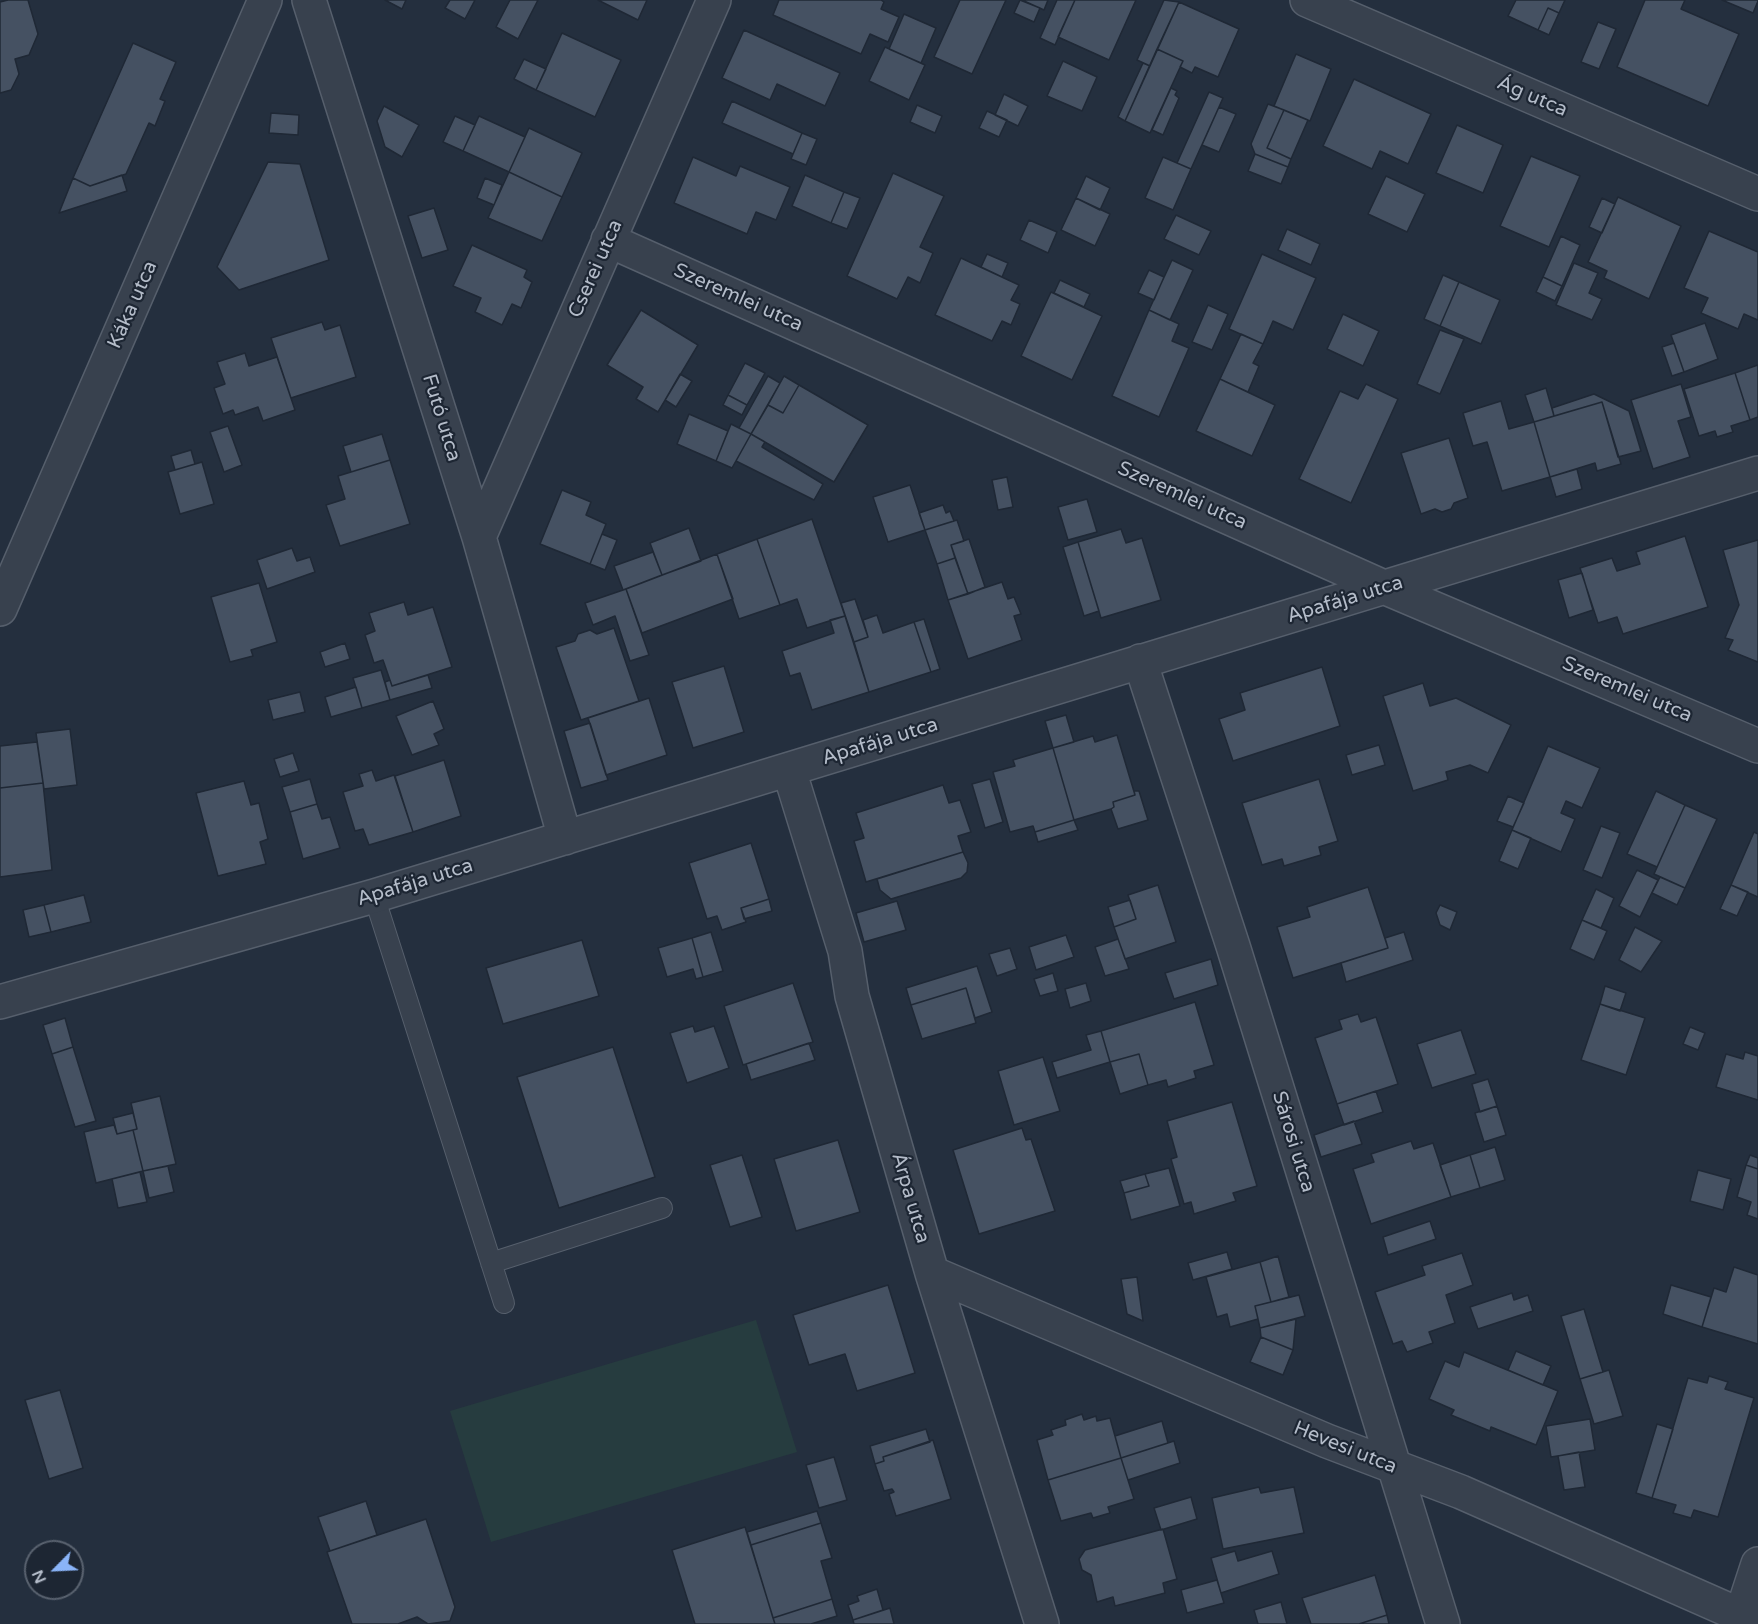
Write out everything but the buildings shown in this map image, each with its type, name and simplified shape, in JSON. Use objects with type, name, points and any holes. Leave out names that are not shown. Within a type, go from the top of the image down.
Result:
[{"type":"street","name":"Káka utca","points":[[0,609],[265,0]]},
{"type":"street","name":"Futó utca","points":[[309,0],[479,537],[565,838]]},
{"type":"street","name":"Cserei utca","points":[[479,537],[714,0]]},
{"type":"street","name":"Ág utca","points":[[1307,0],[1758,194]]},
{"type":"street","name":"Szeremlei utca","points":[[608,240],[1386,588],[1758,746]]},
{"type":"street","name":"Apafája utca","points":[[0,1002],[374,896],[1758,473]]},
{"type":"street","name":"Sárosi utca","points":[[1140,662],[1233,946],[1443,1624]]},
{"type":"street","name":"Árpa utca","points":[[789,770],[844,951],[852,996],[932,1273],[1042,1624]]},
{"type":"street","name":"Hevesi utca","points":[[932,1273],[1395,1468],[1461,1492],[1750,1620]]},
{"type":"street","points":[[1750,1620],[1758,1564]]},
{"type":"lane","points":[[374,896],[504,1303]]},
{"type":"lane","points":[[491,1263],[662,1208]]},
{"type":"green space","points":[[756,1320],[797,1452],[491,1542],[450,1411]]}]
